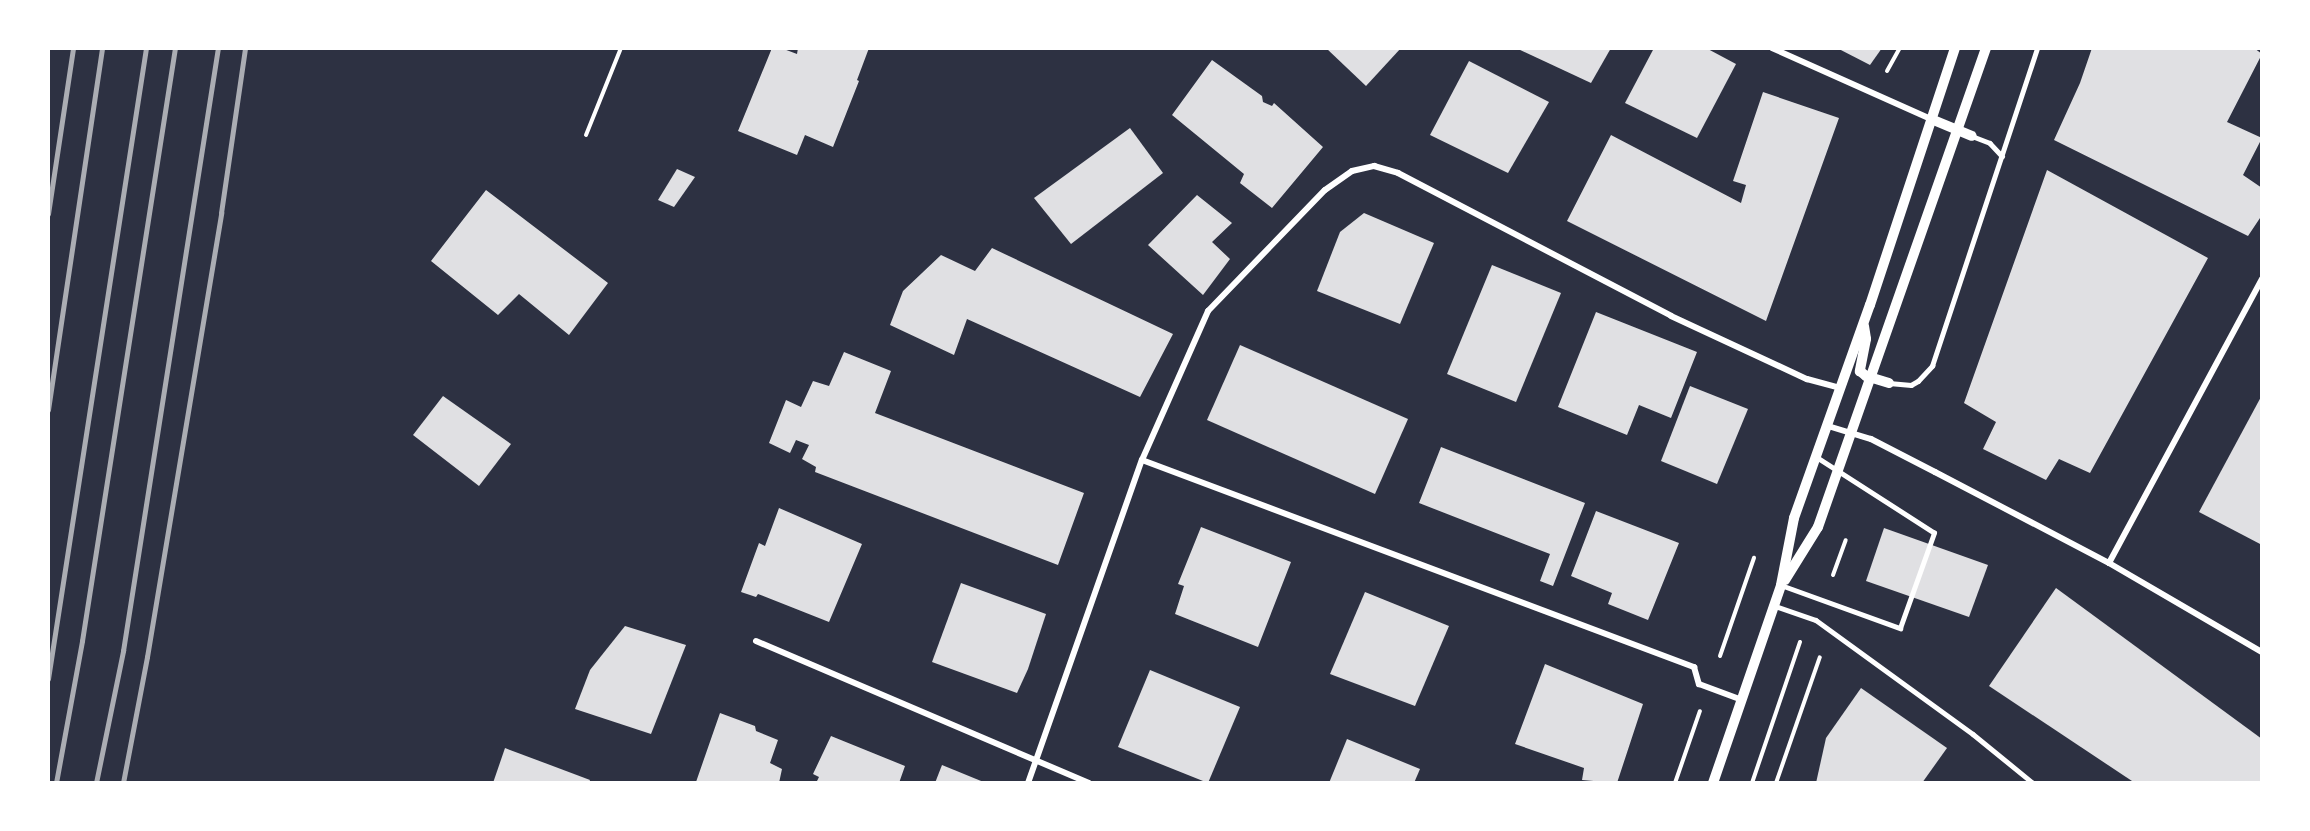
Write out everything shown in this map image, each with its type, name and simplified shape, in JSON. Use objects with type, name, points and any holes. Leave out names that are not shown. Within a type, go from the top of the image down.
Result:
[{"type":"street","points":[[1772,48],[1972,136]]},
{"type":"street","points":[[1713,783],[1781,585],[1794,518],[1828,426],[1955,48]]},
{"type":"street","points":[[1781,585],[1818,527],[1986,48]]},
{"type":"street","points":[[1028,783],[1142,460],[1214,302],[1325,190],[1340,178],[1366,166],[1374,165],[1398,173],[1671,316],[1807,379],[1841,388]]},
{"type":"street","points":[[2109,562],[2262,279]]},
{"type":"street","points":[[1863,323],[1866,339],[1860,368],[1862,373],[1888,383]]},
{"type":"street","points":[[1828,426],[1881,444],[2109,562],[2262,652]]},
{"type":"street","points":[[1142,460],[1694,667],[1699,684],[1742,700]]},
{"type":"street","points":[[756,641],[1089,783]]},
{"type":"lane","points":[[1888,383],[1911,385],[1932,366],[2037,48]]},
{"type":"lane","points":[[1972,136],[1990,144],[2002,156]]},
{"type":"lane","points":[[1781,585],[1900,628],[1934,533],[1817,458]]},
{"type":"lane","points":[[1774,606],[1816,620],[1973,734],[2033,783]]},
{"type":"path","points":[[586,135],[621,48]]},
{"type":"path","points":[[1885,73],[1900,48]]},
{"type":"building","points":[[772,48],[781,48],[797,54],[798,48],[869,48],[857,80],[859,81],[833,147],[805,135],[797,155],[738,131]]},
{"type":"building","points":[[1326,48],[1401,48],[1366,86]]},
{"type":"building","points":[[1516,48],[1611,48],[1591,83]]},
{"type":"building","points":[[1654,48],[1706,48],[1736,64],[1697,138],[1625,103]]},
{"type":"building","points":[[1837,48],[1882,48],[1870,65]]},
{"type":"building","points":[[2092,48],[2254,48],[2262,54],[2227,122],[2262,138],[2243,175],[2262,188],[2262,215],[2248,236],[2054,140],[2080,83]]},
{"type":"building","points":[[1212,60],[1262,96],[1263,102],[1272,106],[1274,103],[1323,147],[1272,208],[1240,183],[1244,174],[1172,115]]},
{"type":"building","points":[[1469,61],[1549,102],[1508,173],[1430,135]]},
{"type":"building","points":[[1763,92],[1839,118],[1766,321],[1567,221],[1611,135],[1741,203],[1746,185],[1733,181]]},
{"type":"building","points":[[1130,128],[1163,173],[1071,244],[1034,198]]},
{"type":"building","points":[[677,169],[695,177],[674,207],[658,200]]},
{"type":"building","points":[[2047,170],[2208,258],[2090,473],[2059,459],[2046,480],[1983,449],[1996,422],[1964,403]]},
{"type":"building","points":[[486,190],[608,283],[569,335],[519,294],[498,315],[431,261]]},
{"type":"building","points":[[1197,195],[1232,223],[1212,242],[1230,259],[1203,295],[1148,245]]},
{"type":"building","points":[[1364,213],[1434,243],[1400,324],[1317,291],[1340,232]]},
{"type":"building","points":[[992,248],[1173,334],[1140,397],[967,319],[954,355],[890,325],[903,291],[941,255],[975,271]]},
{"type":"building","points":[[1492,265],[1561,293],[1516,402],[1447,374]]},
{"type":"building","points":[[1596,312],[1697,352],[1671,418],[1639,405],[1627,435],[1558,407]]},
{"type":"building","points":[[1240,345],[1408,419],[1375,494],[1207,420]]},
{"type":"building","points":[[844,352],[891,371],[875,413],[1084,493],[1058,565],[815,472],[816,467],[802,459],[809,445],[796,440],[790,453],[769,443],[786,400],[801,407],[813,381],[829,386]]},
{"type":"building","points":[[1690,386],[1748,409],[1717,484],[1661,461]]},
{"type":"building","points":[[2262,395],[2262,545],[2199,512]]},
{"type":"building","points":[[443,396],[511,444],[479,486],[413,435]]},
{"type":"building","points":[[1441,447],[1585,503],[1553,586],[1540,581],[1550,554],[1419,503]]},
{"type":"building","points":[[779,508],[862,544],[829,622],[758,594],[756,597],[741,592],[759,543],[765,546]]},
{"type":"building","points":[[1596,511],[1679,543],[1648,620],[1608,604],[1612,593],[1571,576]]},
{"type":"building","points":[[1201,527],[1291,562],[1258,647],[1175,614],[1184,586],[1178,584]]},
{"type":"building","points":[[1884,528],[1988,565],[1969,617],[1866,581]]},
{"type":"building","points":[[961,583],[1046,614],[1028,669],[1017,693],[932,662]]},
{"type":"building","points":[[2056,588],[2262,739],[2262,783],[2135,783],[1989,686]]},
{"type":"building","points":[[1365,592],[1449,626],[1415,706],[1330,674]]},
{"type":"building","points":[[625,626],[686,645],[651,734],[575,709],[590,670]]},
{"type":"building","points":[[1545,664],[1643,704],[1617,783],[1582,780],[1584,768],[1515,744]]},
{"type":"building","points":[[1150,670],[1240,707],[1208,783],[1118,747]]},
{"type":"building","points":[[1861,688],[1947,748],[1922,783],[1816,783],[1826,738]]},
{"type":"building","points":[[720,713],[755,726],[756,731],[778,740],[770,763],[782,769],[779,783],[696,782]]},
{"type":"building","points":[[831,736],[905,766],[899,783],[816,783],[819,777],[813,774]]},
{"type":"building","points":[[1347,739],[1420,769],[1414,783],[1329,783]]},
{"type":"building","points":[[505,748],[590,780],[589,783],[493,783]]},
{"type":"building","points":[[942,765],[986,783],[935,783]]},
{"type":"railway","points":[[48,214],[73,48]]},
{"type":"railway","points":[[48,410],[102,48]]},
{"type":"railway","points":[[48,679],[146,48]]},
{"type":"railway","points":[[56,783],[82,641],[175,48]]},
{"type":"railway","points":[[96,783],[123,651],[218,48]]},
{"type":"railway","points":[[123,783],[147,657],[221,213],[245,48]]}]
